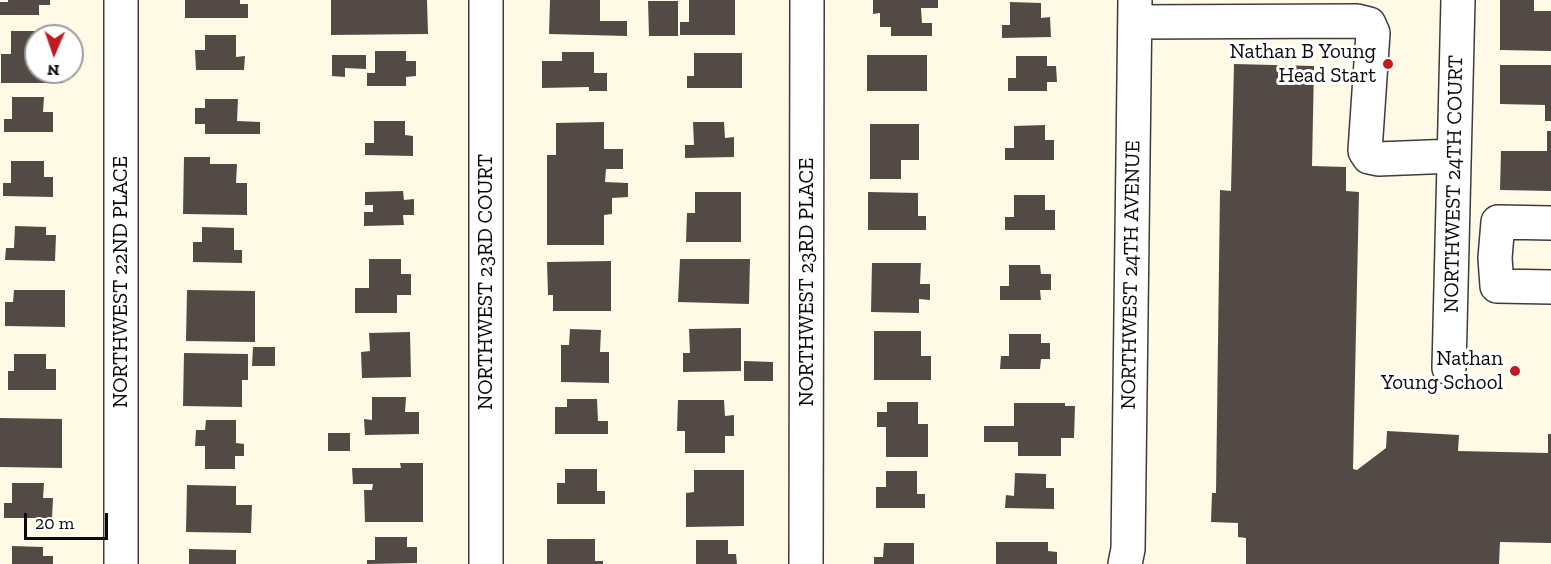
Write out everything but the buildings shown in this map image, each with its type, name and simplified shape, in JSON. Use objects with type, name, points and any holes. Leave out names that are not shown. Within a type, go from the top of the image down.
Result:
[{"type":"street","name":"NORTHWEST 22ND PLACE","points":[[121,0],[121,564]]},
{"type":"street","name":"NORTHWEST 23RD COURT","points":[[486,0],[486,564]]},
{"type":"street","name":"NORTHWEST 23RD PLACE","points":[[806,564],[807,0]]},
{"type":"street","name":"NORTHWEST 24TH COURT","points":[[1449,368],[1458,0]]},
{"type":"street","points":[[1135,11],[1357,21],[1369,24],[1373,33],[1365,151],[1369,157],[1378,159],[1454,156]]},
{"type":"street","name":"NORTHWEST 24TH AVENUE","points":[[1128,559],[1135,11]]},
{"type":"street","points":[[1551,223],[1498,222],[1496,258],[1497,286],[1551,287]]},
{"type":"street","points":[[1452,257],[1496,258]]},
{"type":"place","name":"Nathan B Young Head Start","points":[[1388,64]]},
{"type":"place","name":"Nathan Young School","points":[[1515,371]]}]
